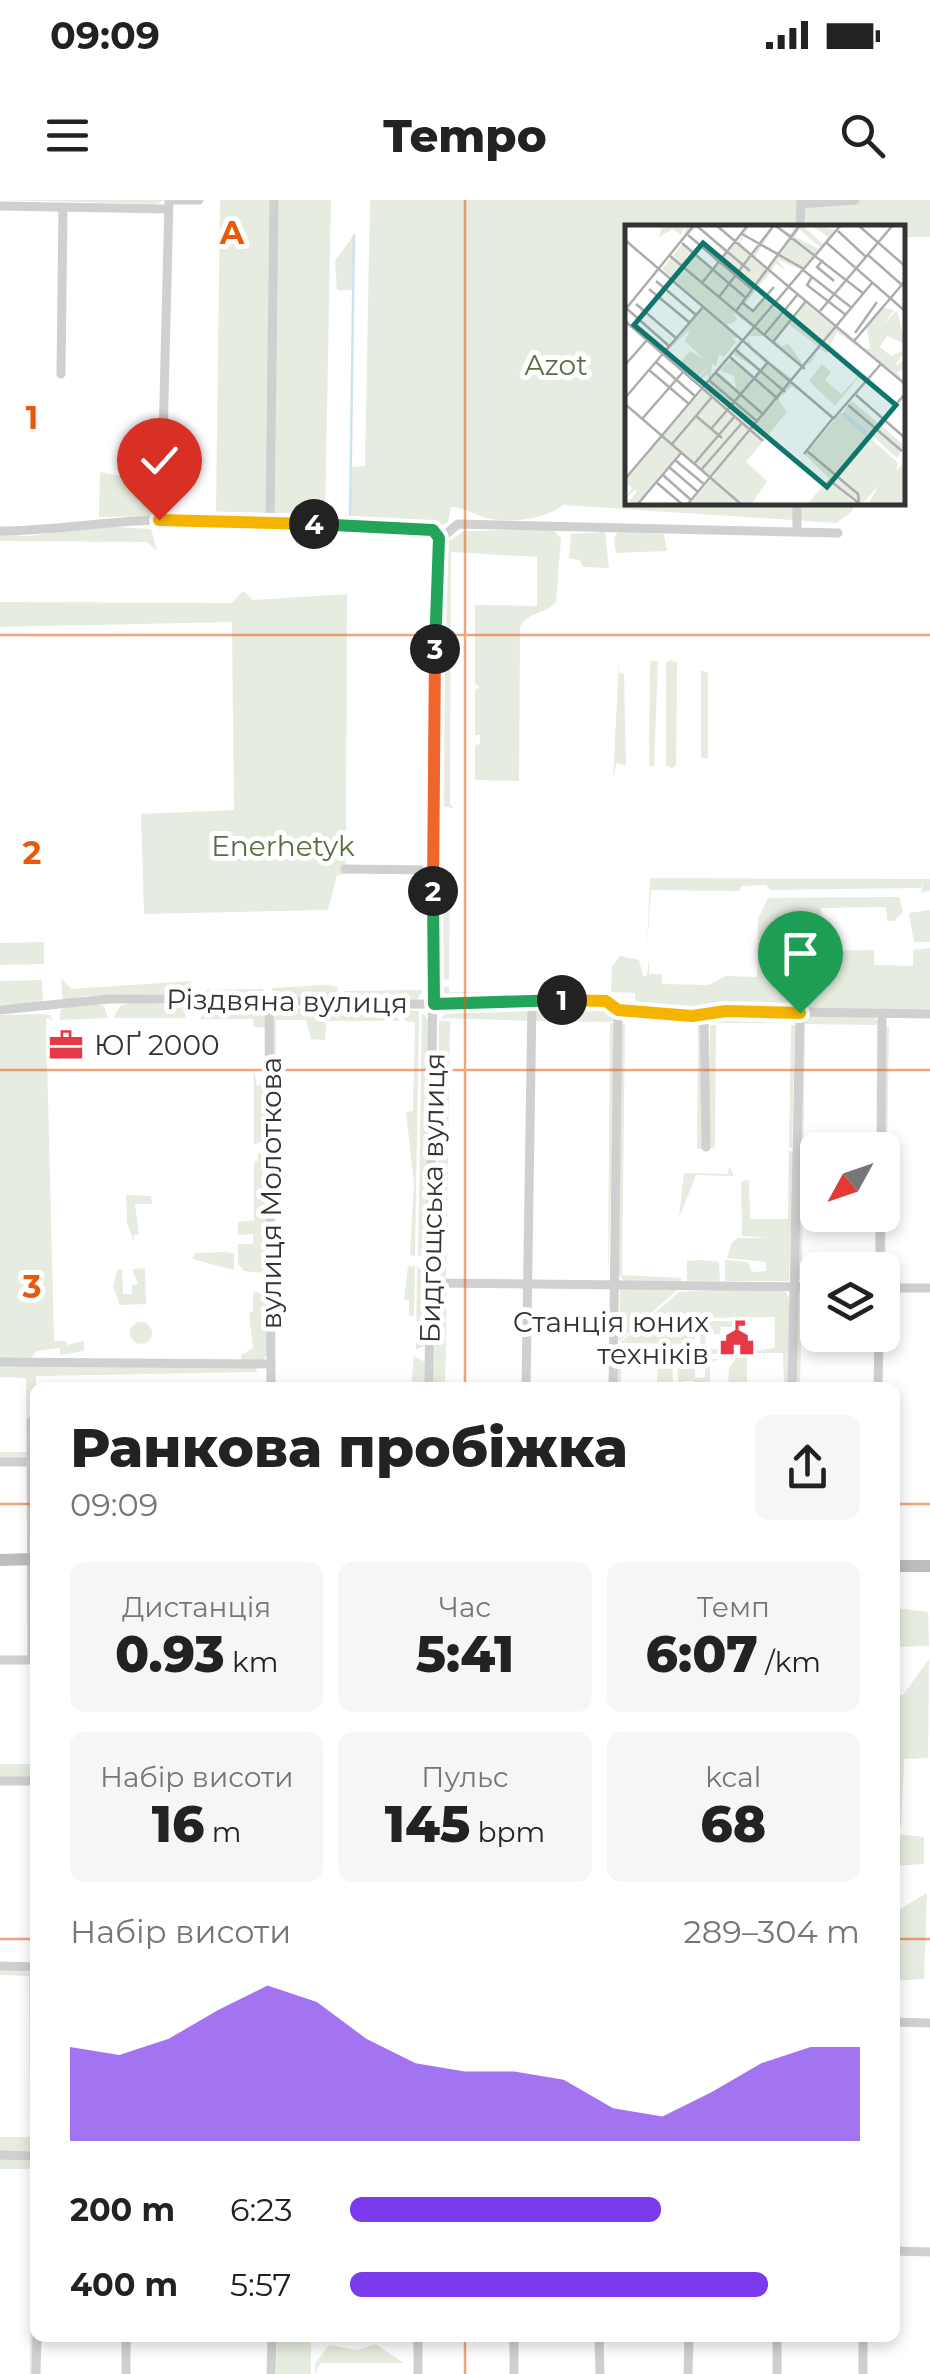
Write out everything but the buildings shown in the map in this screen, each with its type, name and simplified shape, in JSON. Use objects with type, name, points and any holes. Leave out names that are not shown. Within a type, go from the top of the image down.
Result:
[{"type":"main road","points":[[0,1560],[30,1560]]},
{"type":"main road","points":[[900,1566],[930,1566]]},
{"type":"street","points":[[0,206],[199,200]]},
{"type":"street","points":[[270,520],[274,200]]},
{"type":"street","points":[[800,202],[855,200]]},
{"type":"street","points":[[161,520],[169,203]]},
{"type":"street","points":[[61,374],[63,207]]},
{"type":"street","points":[[797,505],[797,531]]},
{"type":"street","points":[[0,531],[161,520],[270,520],[329,526],[427,527],[442,535],[458,524],[838,533]]},
{"type":"street","name":"Бидгощська вулиця","points":[[430,1382],[435,556],[442,535]]},
{"type":"street","points":[[346,869],[433,870]]},
{"type":"street","name":"Різдвяна вулиця","points":[[0,1010],[55,1008],[89,1000],[269,999],[363,1005],[532,1000],[606,1001],[618,1010],[704,1015],[726,1011],[930,1014]]},
{"type":"street","name":"вулиця Молоткова","points":[[269,999],[271,1382]]},
{"type":"street","points":[[526,1382],[532,1000]]},
{"type":"street","points":[[613,1382],[618,1010]]},
{"type":"street","points":[[792,1382],[800,1013]]},
{"type":"street","points":[[881,1132],[882,1013]]},
{"type":"street","points":[[704,1015],[706,1147]]},
{"type":"street","points":[[431,1283],[800,1288]]},
{"type":"street","points":[[900,1288],[930,1288]]},
{"type":"street","points":[[878,1382],[879,1352]]},
{"type":"street","points":[[0,1362],[271,1364]]},
{"type":"street","points":[[0,1462],[30,1462]]},
{"type":"street","points":[[0,1660],[30,1660]]},
{"type":"street","points":[[0,1781],[30,1781]]},
{"type":"street","points":[[0,1966],[30,1966]]},
{"type":"street","points":[[900,2022],[930,2023]]},
{"type":"street","points":[[0,2155],[30,2156]]},
{"type":"street","points":[[900,2251],[930,2252]]},
{"type":"street","points":[[36,2374],[37,2342]]},
{"type":"street","points":[[126,2342],[126,2374]]},
{"type":"street","points":[[272,2342],[272,2374]]},
{"type":"street","points":[[418,2342],[418,2374]]},
{"type":"street","points":[[514,2342],[514,2374]]},
{"type":"street","points":[[599,2342],[600,2374]]},
{"type":"street","points":[[688,2374],[689,2342]]},
{"type":"street","points":[[777,2342],[777,2374]]},
{"type":"street","points":[[863,2374],[864,2342]]},
{"type":"green space","points":[[0,200],[163,200],[158,204]]},
{"type":"green space","points":[[220,200],[331,200],[325,516],[216,514]]},
{"type":"green space","name":"Azot","points":[[370,200],[930,200],[930,237],[905,237],[905,225],[625,225],[625,505],[854,505],[837,523],[563,505],[525,519],[483,517],[451,507],[448,522],[439,527],[418,521],[350,525],[351,467],[365,466]]},
{"type":"green space","points":[[354,235],[354,290],[337,290],[335,261]]},
{"type":"green space","points":[[150,466],[150,478],[161,478],[156,516],[99,517],[100,472],[134,479],[140,467]]},
{"type":"green space","points":[[100,526],[151,529],[157,551],[147,542],[0,541],[0,535],[30,536]]},
{"type":"green space","points":[[553,529],[561,539],[556,601],[520,627],[519,781],[475,780],[475,745],[480,744],[480,735],[475,735],[475,689],[480,688],[475,683],[475,605],[537,606],[537,557],[451,552],[450,804],[454,808],[445,807],[439,801],[442,546],[464,531]]},
{"type":"green space","points":[[605,532],[609,568],[583,567],[580,560],[569,558],[571,534]]},
{"type":"green space","points":[[618,532],[664,534],[667,551],[616,553],[614,537]]},
{"type":"green space","name":"Enerhetyk","points":[[243,591],[253,600],[347,594],[346,874],[337,875],[328,910],[144,914],[141,814],[234,810],[232,622],[0,627],[0,602],[232,603]]},
{"type":"green space","points":[[619,660],[619,673],[624,674],[626,765],[616,763],[613,781]]},
{"type":"green space","points":[[650,661],[658,661],[654,766],[649,766]]},
{"type":"green space","points":[[677,662],[676,766],[672,768],[666,765],[666,663]]},
{"type":"green space","points":[[701,670],[708,673],[708,758],[701,758]]},
{"type":"green space","points":[[441,878],[450,880],[449,980],[439,978]]},
{"type":"green space","points":[[650,878],[930,879],[930,891],[921,892],[924,880],[921,888],[770,890],[766,885],[741,886],[740,891],[651,890],[647,948]]},
{"type":"green space","points":[[899,897],[903,912],[894,921],[887,921],[886,907],[821,908],[822,951],[874,950],[874,965],[913,966],[913,950],[930,948],[930,1012],[694,1013],[627,1009],[635,1007],[635,993],[611,992],[612,966],[620,956],[639,960],[643,976],[647,976],[649,959],[649,974],[662,974],[662,984],[709,985],[726,976],[757,977],[758,919],[768,898]]},
{"type":"green space","points":[[930,910],[930,942],[914,942],[909,913]]},
{"type":"green space","points":[[44,942],[44,964],[0,965],[0,943]]},
{"type":"green space","points":[[61,979],[72,989],[191,981],[192,990],[264,992],[85,996],[63,1002]]},
{"type":"green space","points":[[42,980],[43,1003],[0,1005],[0,981]]},
{"type":"green space","points":[[449,986],[449,992],[593,992],[587,996],[441,997],[439,989]]},
{"type":"green space","points":[[338,987],[329,1000],[272,992],[272,988]]},
{"type":"green space","points":[[423,990],[417,1000],[353,1001],[343,994],[344,991]]},
{"type":"green space","points":[[245,1001],[265,1007],[265,1028],[254,1027],[253,1019],[200,1019],[209,1004]]},
{"type":"green space","points":[[92,1002],[104,1006],[108,1018],[59,1020],[61,1009]]},
{"type":"green space","points":[[121,1005],[179,1005],[185,1009],[185,1018],[113,1018]]},
{"type":"green space","points":[[528,1005],[529,1021],[440,1018],[456,1008]]},
{"type":"green space","points":[[586,1005],[612,1010],[615,1022],[534,1021],[535,1006]]},
{"type":"green space","points":[[288,1008],[395,1012],[399,1021],[326,1021],[325,1040],[311,1039],[306,1020],[276,1020],[275,1290],[273,1019],[276,1011]]},
{"type":"green space","points":[[407,1010],[419,1011],[415,1256],[410,1255],[414,1184],[406,1112],[413,1111],[415,1022],[404,1021]]},
{"type":"green space","points":[[422,1013],[429,1020],[426,1254],[418,1256]]},
{"type":"green space","points":[[720,1014],[794,1016],[796,1023],[710,1023]]},
{"type":"green space","points":[[0,1015],[50,1015],[53,1020],[46,1018],[54,1341],[66,1341],[67,1345],[84,1341],[84,1351],[60,1355],[60,1348],[37,1351],[31,1358],[0,1359]]},
{"type":"green space","points":[[810,1015],[875,1017],[880,1025],[800,1024]]},
{"type":"green space","points":[[439,1021],[450,1021],[446,1279],[436,1275]]},
{"type":"green space","points":[[610,1023],[616,1024],[608,1281]]},
{"type":"green space","points":[[621,1024],[625,1024],[622,1275],[682,1278],[679,1283],[626,1282],[618,1275]]},
{"type":"green space","points":[[698,1025],[703,1025],[703,1149],[697,1149]]},
{"type":"green space","points":[[710,1025],[716,1025],[715,1147],[708,1149]]},
{"type":"green space","points":[[791,1025],[795,1026],[789,1147]]},
{"type":"green space","points":[[801,1026],[805,1026],[804,1132],[800,1132],[802,1252],[800,1280],[796,1280]]},
{"type":"green space","points":[[884,1027],[889,1027],[887,1132],[884,1132]]},
{"type":"green space","points":[[254,1070],[257,1086],[267,1081],[267,1139],[254,1145]]},
{"type":"green space","points":[[789,1151],[794,1152],[789,1281],[725,1281],[725,1260],[748,1262],[752,1272],[766,1271],[766,1262],[727,1258],[732,1242],[738,1238],[768,1238],[742,1236],[741,1181],[749,1180],[750,1219],[788,1219]]},
{"type":"green space","points":[[258,1152],[266,1158],[264,1273],[244,1271],[238,1264],[238,1244],[253,1244],[253,1234],[238,1235],[238,1222],[254,1220],[254,1161],[258,1161]]},
{"type":"green space","points":[[729,1166],[734,1176],[696,1175],[679,1218],[684,1173],[728,1174]]},
{"type":"green space","points":[[126,1195],[151,1196],[152,1204],[135,1204],[139,1235],[134,1235],[134,1242],[127,1223]]},
{"type":"green space","points":[[195,1253],[234,1254],[234,1270],[192,1259]]},
{"type":"green space","points":[[687,1261],[719,1262],[720,1281],[687,1281]]},
{"type":"green space","points":[[408,1266],[415,1266],[414,1316],[409,1316],[409,1300],[404,1299]]},
{"type":"green space","points":[[417,1267],[426,1273],[421,1335],[426,1336],[424,1346],[416,1350]]},
{"type":"green space","points":[[145,1268],[146,1304],[120,1305],[113,1286],[117,1270],[122,1269],[123,1294],[132,1294],[132,1285],[138,1284],[132,1269]]},
{"type":"green space","points":[[447,1286],[445,1382],[434,1382],[435,1292]]},
{"type":"green space","points":[[758,1287],[785,1292],[790,1299],[789,1382],[784,1382],[783,1353],[747,1353],[747,1382],[728,1382],[729,1368],[739,1353],[775,1348],[775,1317],[696,1318],[696,1336],[690,1344],[620,1343],[679,1292]]},
{"type":"green space","points":[[620,1288],[678,1289],[619,1342]]},
{"type":"green space","points":[[797,1290],[800,1290],[800,1382],[794,1382]]},
{"type":"green space","points":[[253,1291],[267,1296],[267,1354],[263,1360],[241,1360],[241,1355],[253,1348],[249,1313],[253,1312]]},
{"type":"green space","points":[[712,1321],[738,1321],[738,1327],[721,1327],[720,1334],[706,1334],[705,1349],[718,1349],[718,1354],[701,1354],[700,1330]]},
{"type":"green space","points":[[141,1322],[149,1325],[149,1341],[141,1344],[133,1341],[130,1333],[133,1325]]},
{"type":"green space","points":[[624,1348],[672,1351],[673,1382],[657,1382],[658,1352],[622,1351],[621,1382],[616,1382],[617,1352]]},
{"type":"green space","points":[[678,1355],[695,1356],[695,1378],[705,1377],[705,1359],[718,1359],[710,1363],[710,1382],[678,1382]]},
{"type":"green space","points":[[414,1356],[425,1362],[425,1382],[412,1382]]},
{"type":"green space","points":[[0,1365],[256,1367],[257,1372],[36,1376],[36,1382],[30,1382],[29,1458],[0,1458],[0,1452],[27,1452],[26,1378],[0,1377]]},
{"type":"green space","points":[[900,1609],[928,1612],[929,1646],[900,1647]]},
{"type":"green space","points":[[929,1659],[928,1758],[904,1759],[900,1827],[900,1695]]},
{"type":"green space","points":[[0,1764],[30,1764],[30,1777],[0,1777]]},
{"type":"green space","points":[[900,1835],[924,1837],[924,1864],[900,1866]]},
{"type":"green space","points":[[927,1893],[924,1979],[900,1981],[900,1909]]},
{"type":"green space","points":[[0,1968],[30,1972],[30,2135],[29,1976],[0,1975]]},
{"type":"green space","points":[[0,2137],[30,2137],[30,2151],[0,2152]]},
{"type":"green space","points":[[0,2158],[26,2158],[30,2162],[30,2169],[0,2169]]},
{"type":"green space","points":[[30,2342],[34,2342],[34,2374],[30,2374]]},
{"type":"green space","points":[[277,2342],[311,2342],[311,2374],[276,2374]]},
{"type":"green space","points":[[375,2344],[404,2363],[320,2363],[315,2374],[315,2364],[329,2345],[358,2350]]},
{"type":"waterway","points":[[350,518],[354,235]]},
{"type":"place","name":"ЮҐ 2000","points":[[66,1045]]},
{"type":"place","name":"Станція юних техніків","points":[[737,1338]]},
{"type":"route","points":[[159,520],[427,527],[439,538],[435,556],[434,1004],[606,1001],[618,1010],[692,1016],[726,1011],[800,1013]]}]
